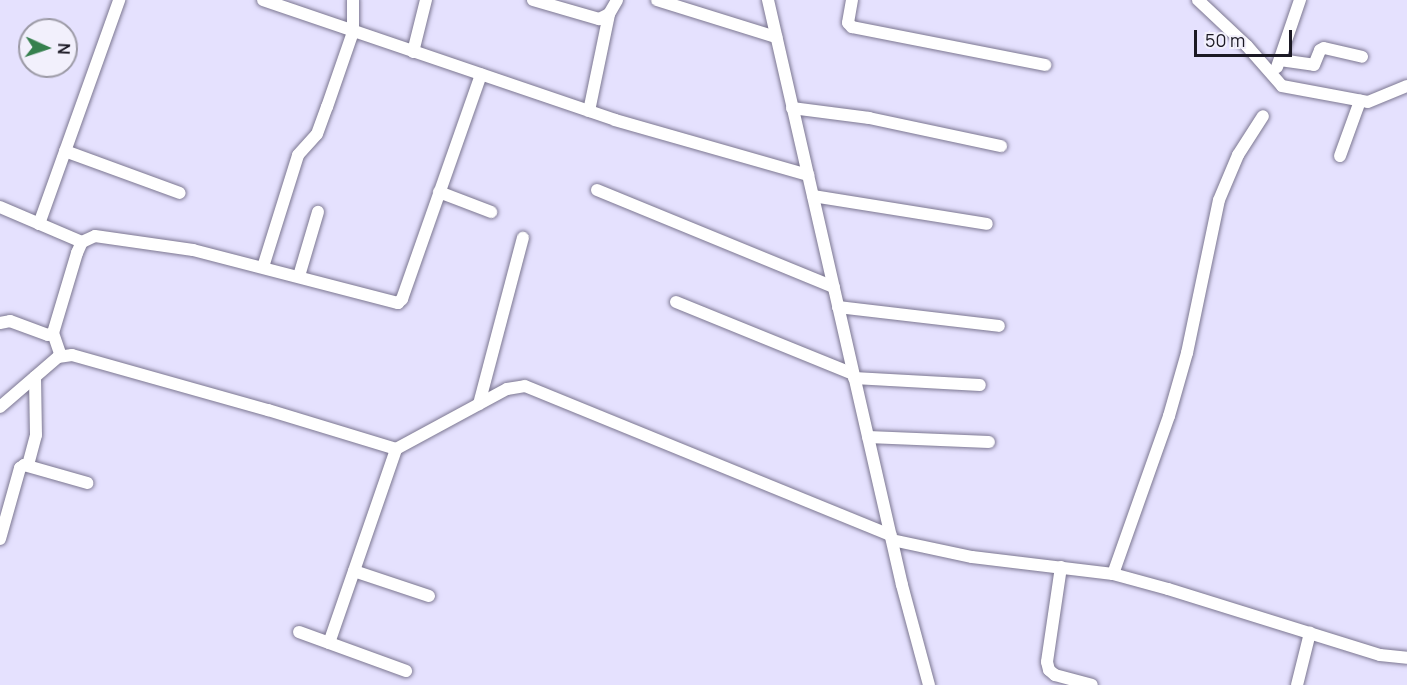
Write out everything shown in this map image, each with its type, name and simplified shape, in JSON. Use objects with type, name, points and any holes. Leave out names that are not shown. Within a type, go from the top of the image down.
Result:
[{"type":"street","points":[[39,224],[119,0]]},
{"type":"street","points":[[263,0],[589,111],[808,175]]},
{"type":"street","points":[[262,267],[298,155],[319,131],[353,32],[353,0]]},
{"type":"street","points":[[413,52],[426,0]]},
{"type":"street","points":[[533,0],[599,19],[609,14]]},
{"type":"street","points":[[589,111],[609,14],[617,0]]},
{"type":"street","points":[[657,0],[776,37]]},
{"type":"street","points":[[768,0],[868,437],[929,685]]},
{"type":"street","points":[[852,0],[848,23],[852,27],[1045,65]]},
{"type":"street","points":[[1198,0],[1247,46],[1273,78],[1287,88],[1360,101],[1372,101],[1407,86]]},
{"type":"street","points":[[1273,78],[1300,0]]},
{"type":"street","points":[[1280,60],[1314,65],[1320,50],[1324,48],[1362,57]]},
{"type":"street","points":[[0,207],[82,242],[95,236],[193,250],[398,303],[402,299],[481,75]]},
{"type":"street","points":[[1340,156],[1360,101]]},
{"type":"street","points":[[792,108],[868,118],[1001,146]]},
{"type":"street","points":[[1113,574],[1169,416],[1187,353],[1219,200],[1238,155],[1263,116]]},
{"type":"street","points":[[65,151],[180,193]]},
{"type":"street","points":[[597,190],[834,287]]},
{"type":"street","points":[[439,192],[490,212]]},
{"type":"street","points":[[813,196],[987,224]]},
{"type":"street","points":[[299,276],[318,212]]},
{"type":"street","points":[[479,404],[523,238]]},
{"type":"street","points":[[61,356],[53,333],[82,242]]},
{"type":"street","points":[[676,302],[854,376],[980,385]]},
{"type":"street","points":[[838,307],[999,326]]},
{"type":"street","points":[[0,323],[5,321],[48,334],[53,333]]},
{"type":"street","points":[[0,407],[61,356],[72,355],[396,449]]},
{"type":"street","points":[[28,465],[36,435],[35,377]]},
{"type":"street","points":[[329,643],[396,449],[515,386],[535,388],[892,538],[972,557],[1113,574],[1380,655],[1407,658]]},
{"type":"street","points":[[868,437],[989,442]]},
{"type":"street","points":[[0,539],[20,468],[28,465],[87,483]]},
{"type":"street","points":[[1061,567],[1047,662],[1049,670],[1055,675],[1092,685]]},
{"type":"street","points":[[354,571],[429,596]]},
{"type":"street","points":[[299,632],[406,671]]},
{"type":"street","points":[[1297,685],[1310,633]]}]
